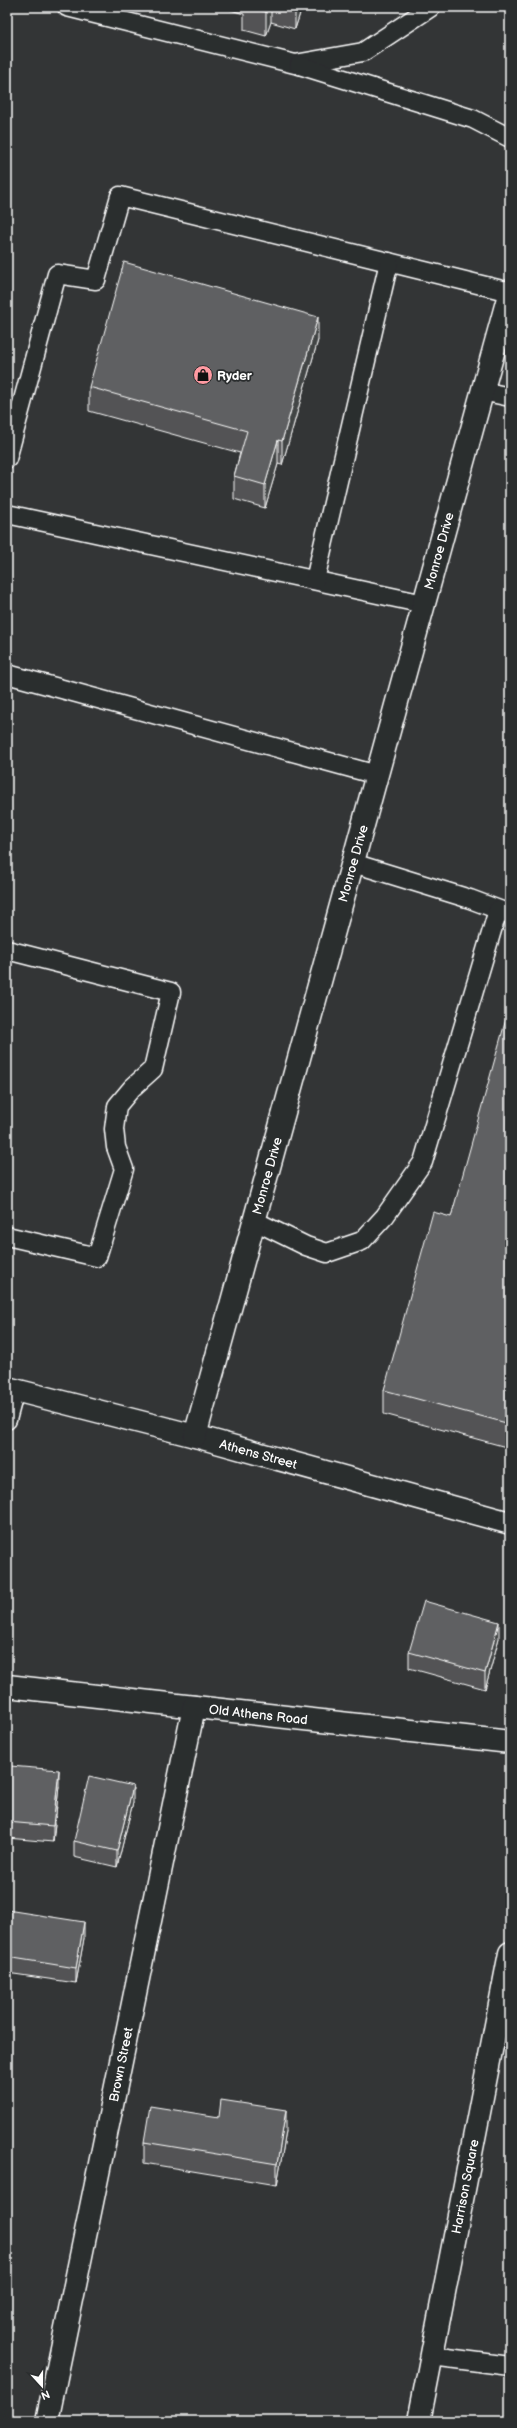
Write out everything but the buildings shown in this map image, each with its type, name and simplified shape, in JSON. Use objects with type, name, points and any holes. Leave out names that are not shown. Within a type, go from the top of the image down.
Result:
[{"type":"street","name":"Monroe Drive","points":[[196,1436],[510,292]]},
{"type":"street","name":"Athens Street","points":[[11,1388],[196,1436],[510,1523]]},
{"type":"street","name":"Old Athens Road","points":[[7,1686],[510,1742]]},
{"type":"street","name":"Brown Street","points":[[47,2421],[194,1707]]},
{"type":"street","name":"Harrison Square","points":[[419,2421],[510,1953]]},
{"type":"lane","points":[[66,7],[295,64],[473,119],[510,138]]},
{"type":"lane","points":[[295,64],[364,52],[431,7]]},
{"type":"lane","points":[[7,459],[57,274],[96,280],[120,196],[510,292]]},
{"type":"lane","points":[[315,580],[389,262]]},
{"type":"lane","points":[[482,392],[510,397]]},
{"type":"lane","points":[[7,514],[424,604]]},
{"type":"lane","points":[[7,674],[377,775]]},
{"type":"lane","points":[[255,1221],[306,1246],[327,1253],[362,1241],[385,1216],[423,1162],[504,912],[353,863]]},
{"type":"lane","points":[[7,950],[171,992],[153,1069],[132,1088],[118,1106],[114,1129],[116,1147],[124,1169],[98,1257],[7,1236]]},
{"type":"lane","points":[[7,1420],[11,1388]]},
{"type":"lane","points":[[432,2356],[510,2366]]},
{"type":"place","name":"Ryder","points":[[203,375]]}]
